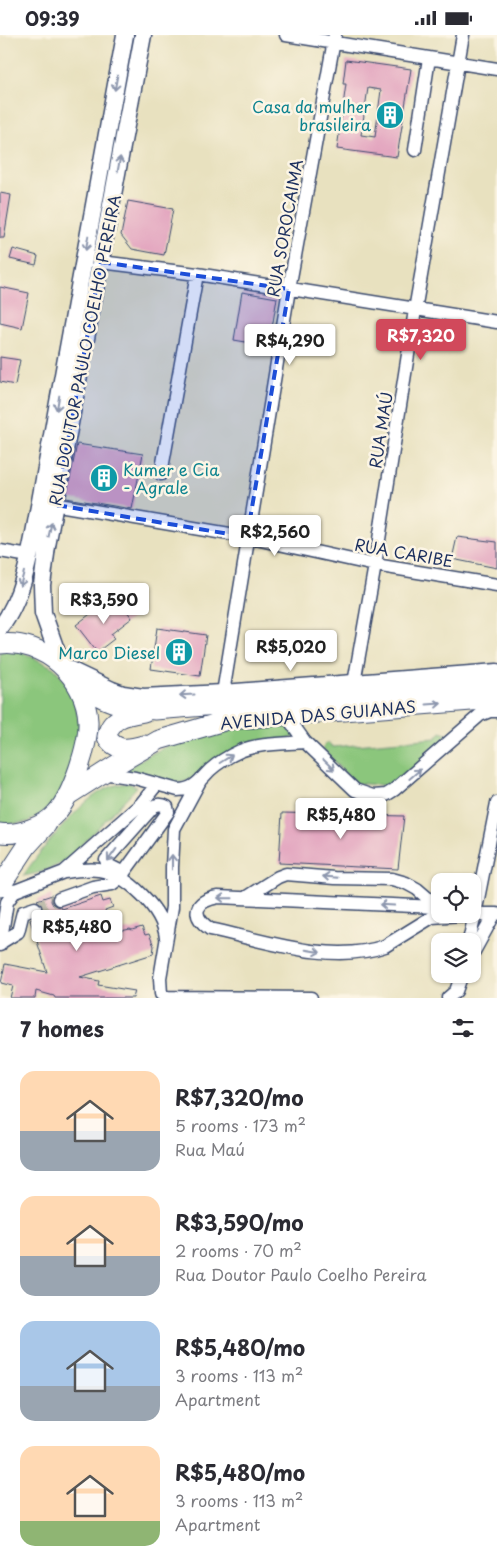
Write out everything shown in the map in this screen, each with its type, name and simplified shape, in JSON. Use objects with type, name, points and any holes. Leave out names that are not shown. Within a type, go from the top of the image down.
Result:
[{"type":"highway","points":[[0,645],[7,643],[28,646],[48,655],[71,673],[81,692],[88,720],[85,747],[67,796],[55,814],[28,846],[5,889]]},
{"type":"highway","name":"AVENIDA DAS GUIANAS","points":[[71,673],[98,697],[134,709],[155,710],[497,683]]},
{"type":"highway","name":"AVENIDA DAS GUIANAS","points":[[67,796],[159,740],[228,720],[497,699]]},
{"type":"highway","points":[[155,710],[133,714],[115,721],[108,728],[107,737],[119,749],[129,749],[159,740]]},
{"type":"highway","points":[[0,833],[6,834],[33,829],[55,814]]},
{"type":"highway","points":[[0,869],[0,879]]},
{"type":"main road","name":"RUA DOUTOR PAULO COELHO PEREIRA","points":[[71,673],[43,613],[42,585],[47,546],[48,503],[124,35]]},
{"type":"main road","name":"RUA DOUTOR PAULO COELHO PEREIRA","points":[[0,628],[16,601],[29,556],[48,503],[101,262],[143,35]]},
{"type":"main road","name":"AVENIDA DAS GUIANAS","points":[[71,673],[123,694],[143,697],[223,693],[497,672]]},
{"type":"street","points":[[286,35],[335,39],[429,58],[497,69]]},
{"type":"street","name":"RUA MAÚ","points":[[354,683],[375,565],[415,309],[463,35]]},
{"type":"street","name":"RUA SOROCAIMA","points":[[223,693],[289,289],[335,39]]},
{"type":"street","points":[[415,150],[429,58]]},
{"type":"street","points":[[101,262],[197,274],[497,322]]},
{"type":"street","points":[[161,474],[197,274]]},
{"type":"street","name":"RUA CARIBE","points":[[48,503],[247,537],[375,565],[497,585]]},
{"type":"street","points":[[0,551],[29,556]]},
{"type":"street","points":[[286,715],[305,742],[358,792],[373,796],[386,795],[404,783],[480,715],[490,711],[497,711]]},
{"type":"street","points":[[103,773],[185,790],[192,788],[220,762],[241,751],[259,746],[305,742]]},
{"type":"street","points":[[201,779],[174,829],[173,897],[159,992],[162,996],[311,998]]},
{"type":"street","points":[[64,872],[141,804],[157,784]]},
{"type":"street","points":[[481,879],[497,803]]},
{"type":"street","points":[[59,899],[93,887],[112,884],[122,875],[168,812],[167,807],[159,804],[154,806],[106,859],[108,865],[122,875],[145,897],[160,919],[165,931],[166,946]]},
{"type":"street","points":[[0,944],[8,902],[5,889],[64,872],[98,870],[122,875]]},
{"type":"street","points":[[246,898],[278,877],[286,874],[334,878],[392,879],[417,889],[431,901]]},
{"type":"street","points":[[431,907],[218,897],[206,901],[199,906],[197,915],[200,921],[210,929],[320,952],[351,952],[376,949],[431,918]]},
{"type":"street","points":[[0,944],[18,933],[23,912],[35,908]]},
{"type":"street","points":[[481,910],[495,914],[481,939]]},
{"type":"street","points":[[448,998],[456,991],[459,983]]},
{"type":"highlighted area","points":[[101,262],[289,289],[247,537],[56,505]]},
{"type":"green space","points":[[0,651],[22,652],[54,668],[74,691],[81,740],[65,786],[50,808],[28,822],[0,825]]},
{"type":"green space","points":[[286,719],[297,737],[264,742],[187,781],[176,783],[125,770],[147,756],[188,736]]},
{"type":"green space","points":[[441,732],[448,735],[395,786],[353,783],[323,749],[327,742],[333,747],[436,738]]},
{"type":"green space","points":[[129,783],[137,787],[71,856],[60,864],[48,869],[23,876],[47,844],[84,804],[100,792]]},
{"type":"building","name":"Casa da mulher brasileira","points":[[346,60],[411,69],[397,157],[337,149],[346,84],[343,84]],"holes":[[[368,88],[381,90],[375,137],[361,135]]]},
{"type":"building","points":[[0,193],[11,195],[4,238],[0,238]]},
{"type":"building","points":[[128,201],[173,209],[164,255],[132,249],[121,235]]},
{"type":"building","points":[[13,249],[38,256],[36,265],[10,259]]},
{"type":"building","points":[[0,287],[29,293],[22,328],[0,323]]},
{"type":"building","points":[[242,292],[277,298],[269,346],[234,340]]},
{"type":"building","points":[[0,357],[20,360],[15,385],[0,382]]},
{"type":"building","name":"Kumer e Cia - Agrale","points":[[77,444],[143,454],[132,509],[66,498]]},
{"type":"building","points":[[457,537],[497,542],[497,568],[452,559]]},
{"type":"building","points":[[118,599],[132,618],[111,634],[114,639],[97,652],[76,625],[94,611],[99,614]]},
{"type":"building","name":"Marco Diesel","points":[[157,628],[206,635],[200,676],[151,669]]},
{"type":"building","points":[[282,813],[404,816],[398,869],[279,863]]},
{"type":"building","points":[[52,895],[51,901],[53,905],[62,909],[101,896],[103,902],[110,900],[113,907],[105,910],[110,926],[117,924],[121,931],[142,927],[145,935],[149,934],[154,946],[153,954],[80,977],[99,981],[98,985],[135,991],[133,998],[55,998],[54,996],[36,991],[35,998],[10,998],[13,986],[1,983],[5,964],[47,972],[30,920],[39,916],[43,910],[42,905],[37,900]]},
{"type":"tunnel","points":[[35,908],[59,899]]},
{"type":"place","name":"Casa da mulher brasileira","points":[[390,115]]},
{"type":"place","name":"Kumer e Cia - Agrale","points":[[104,478]]},
{"type":"place","name":"Marco Diesel","points":[[179,652]]}]
